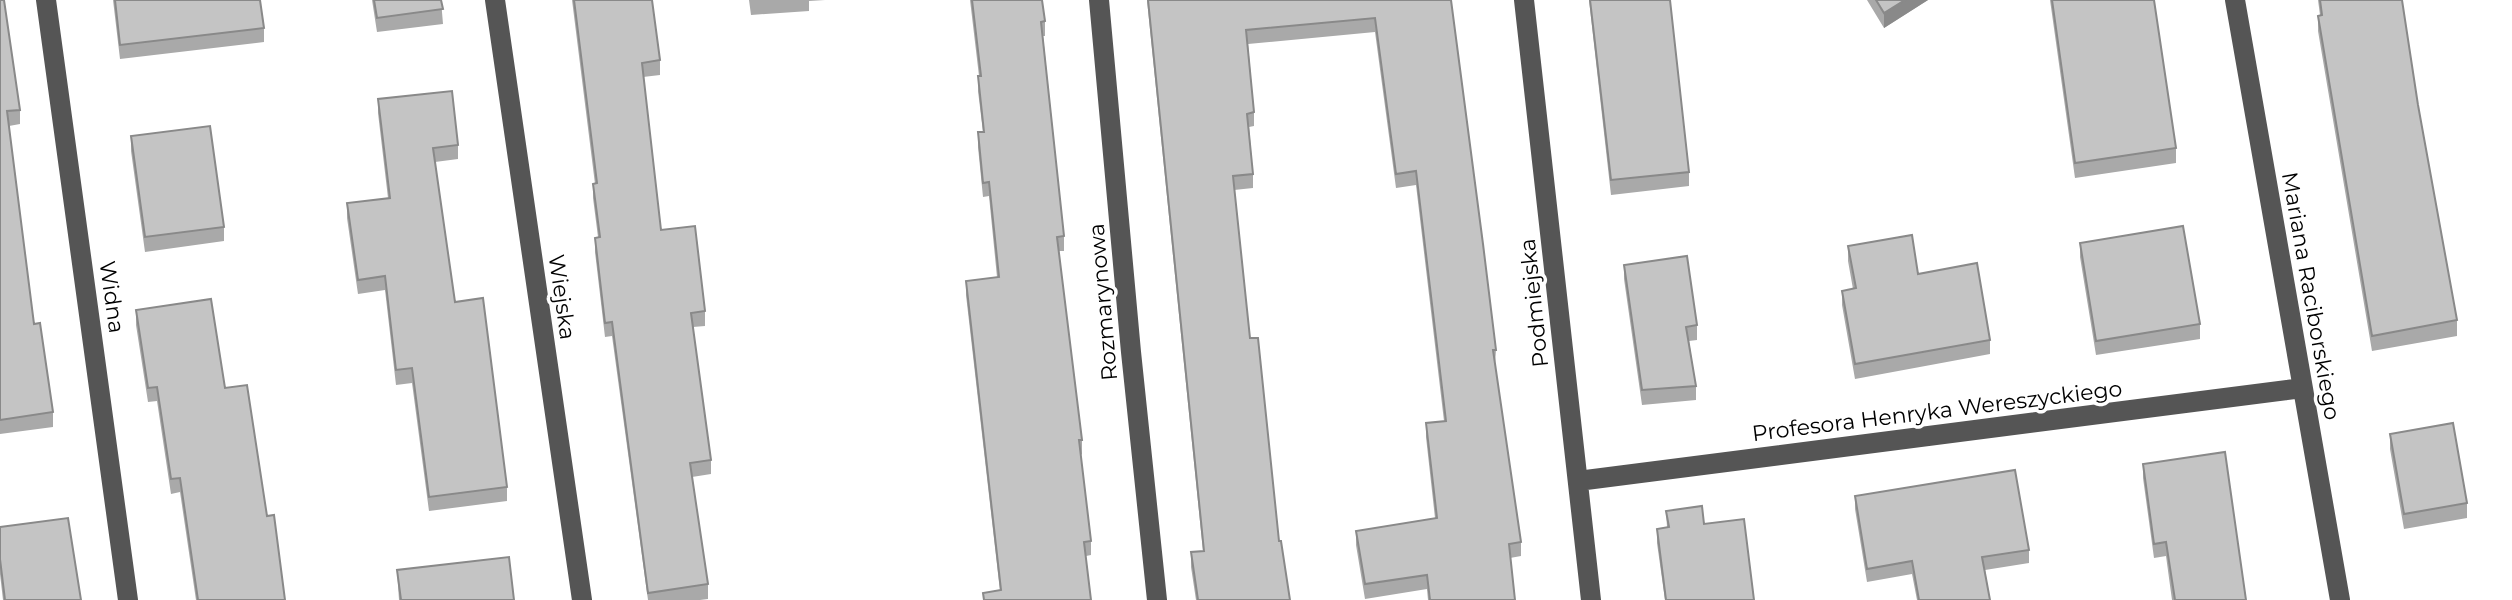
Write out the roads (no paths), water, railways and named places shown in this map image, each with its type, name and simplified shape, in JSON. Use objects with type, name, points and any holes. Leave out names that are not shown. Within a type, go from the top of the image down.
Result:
[{"type":"street","name":"Widna","points":[[46,0],[128,600]]},
{"type":"street","name":"Wiejska","points":[[495,0],[582,600]]},
{"type":"street","name":"Rozmarynowa","points":[[1099,0],[1157,600]]},
{"type":"street","name":"Podmiejska","points":[[1524,0],[1591,600]]},
{"type":"street","name":"Mariana Raciborskiego","points":[[2235,0],[2340,600]]},
{"type":"street","name":"Profesora Henryka Wereszyckiego","points":[[1578,481],[2302,388]]}]
